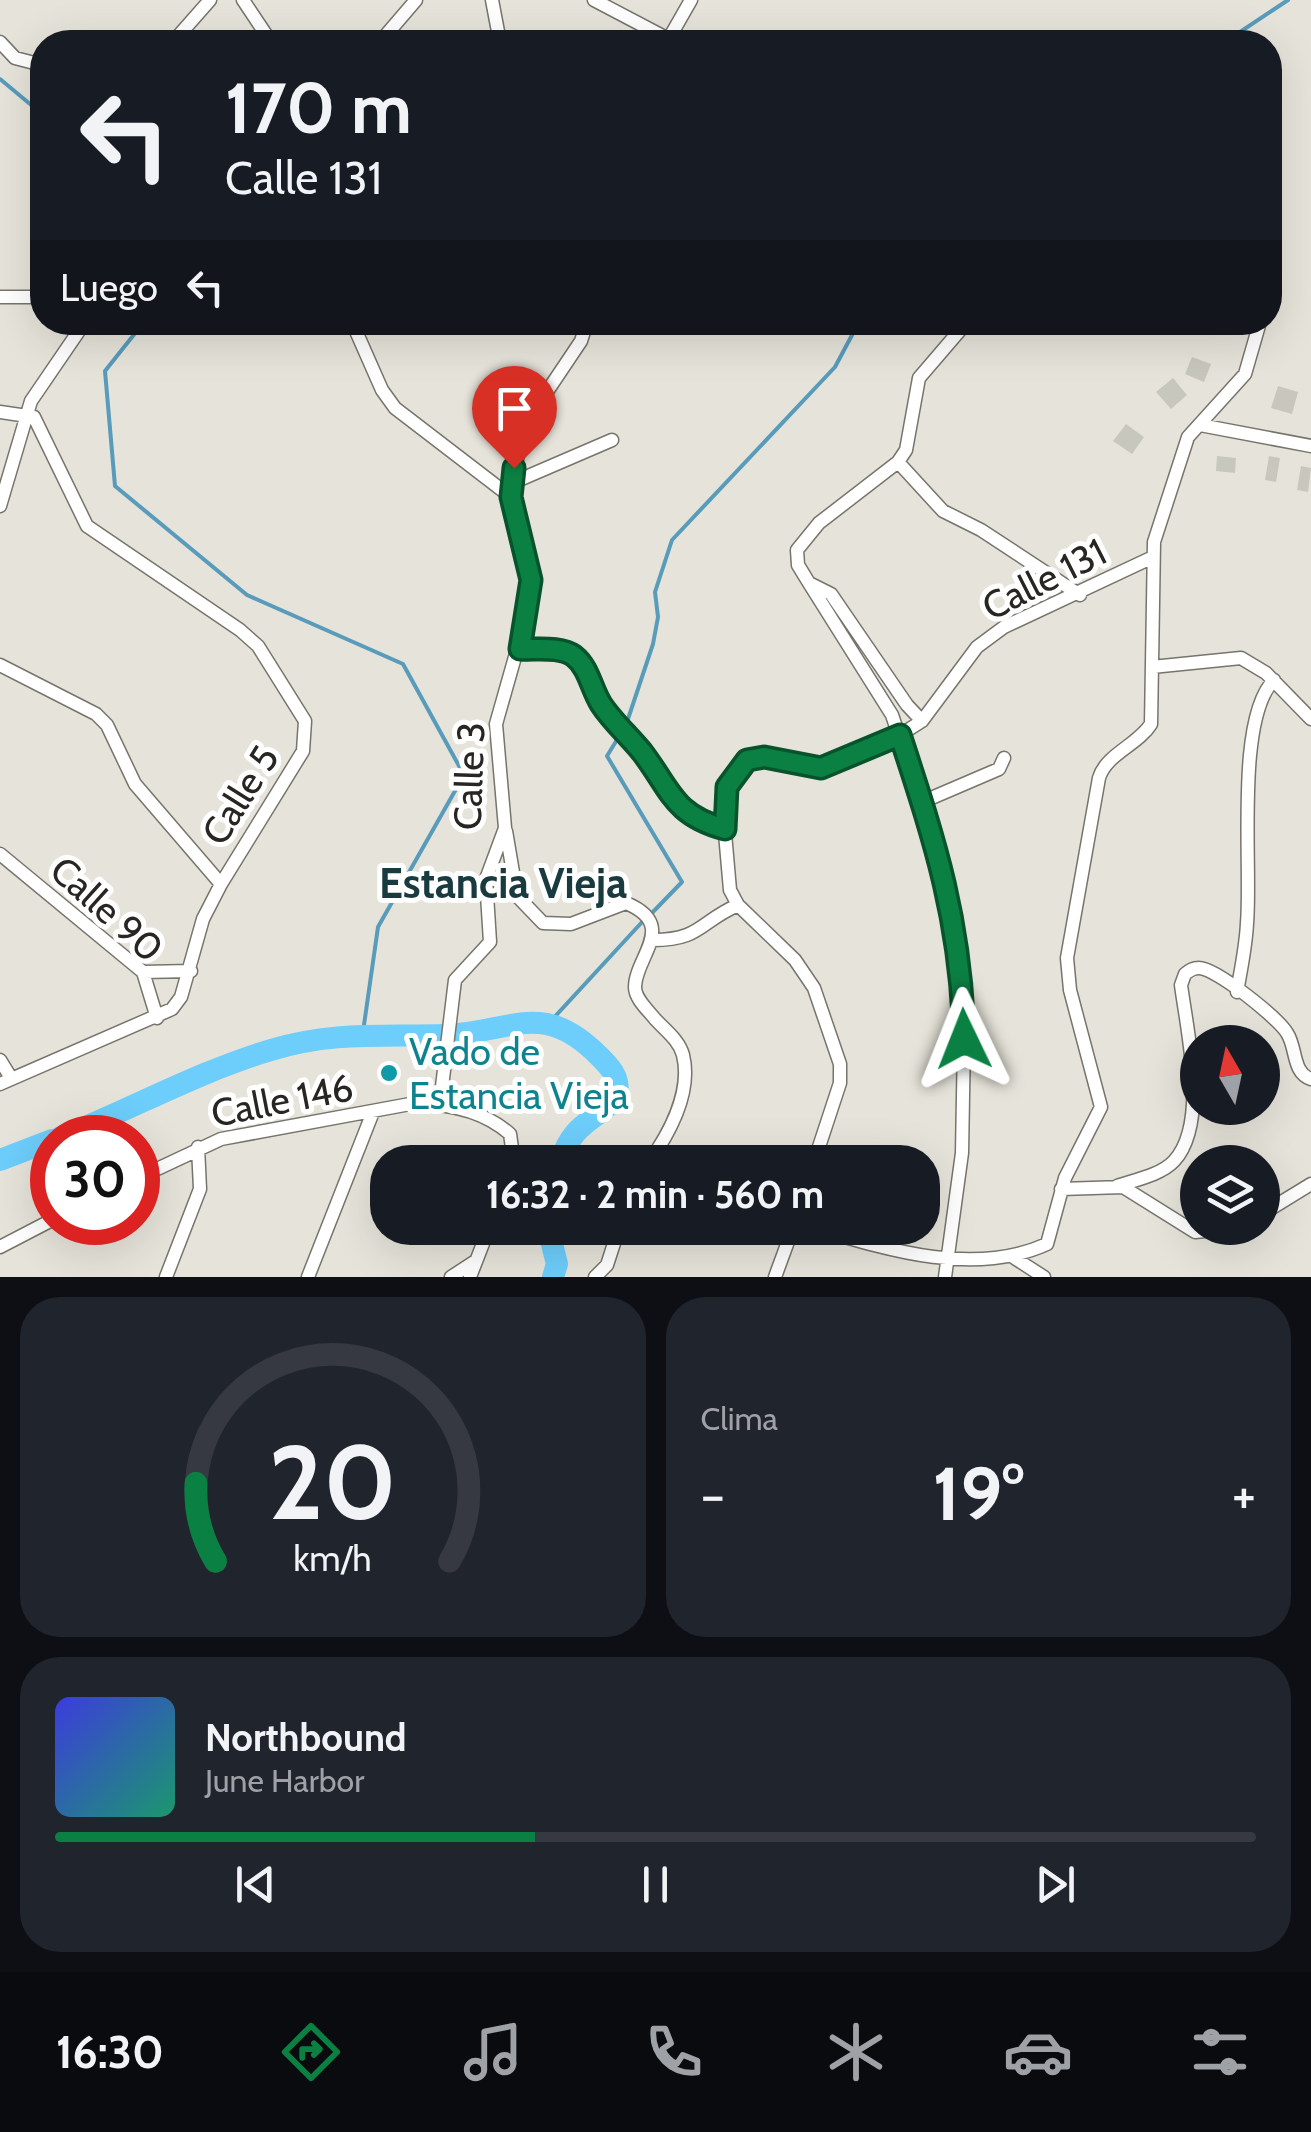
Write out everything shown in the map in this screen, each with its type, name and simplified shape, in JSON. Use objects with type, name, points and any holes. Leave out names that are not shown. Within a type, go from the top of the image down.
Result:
[{"type":"street","points":[[184,30],[210,0]]},
{"type":"street","points":[[244,0],[263,30]]},
{"type":"street","points":[[390,30],[416,0]]},
{"type":"street","points":[[492,0],[498,30]]},
{"type":"street","points":[[594,0],[648,30]]},
{"type":"street","points":[[676,30],[691,0]]},
{"type":"street","points":[[0,42],[15,58],[30,61]]},
{"type":"street","points":[[0,297],[30,297]]},
{"type":"street","points":[[0,506],[26,416],[78,335]]},
{"type":"street","points":[[358,335],[382,390],[396,408],[512,490],[612,440]]},
{"type":"street","name":"Calle 3","points":[[440,1103],[460,972],[490,942],[486,879],[505,828],[496,724],[520,649],[531,580],[512,490],[532,414],[583,335]]},
{"type":"street","points":[[946,1272],[962,1153],[963,986],[957,930],[922,802],[892,715],[798,564],[801,541],[898,462],[906,450],[919,378],[956,335]]},
{"type":"street","points":[[866,1245],[946,1272],[1013,1257],[1047,1244],[1062,1189],[1102,1107],[1070,990],[1067,958],[1101,770],[1144,736],[1151,724],[1152,558],[1183,450],[1245,374],[1256,335]]},
{"type":"street","points":[[0,412],[26,416]]},
{"type":"street","name":"Calle 5","points":[[6,1081],[156,1018],[181,997],[203,919],[220,884],[298,760],[307,737],[305,721],[258,646],[87,526],[39,424],[26,416]]},
{"type":"street","points":[[1200,425],[1311,446]]},
{"type":"street","points":[[898,462],[942,512],[982,530],[1080,595]]},
{"type":"street","name":"Calle 131","points":[[738,905],[726,874],[727,787],[747,760],[764,757],[821,768],[900,735],[922,721],[978,647],[1004,626],[1080,595],[1152,558]]},
{"type":"street","points":[[809,583],[830,594],[922,721]]},
{"type":"street","points":[[520,649],[560,650],[574,656],[585,669],[601,704],[655,769],[676,804],[704,823],[725,829]]},
{"type":"street","points":[[1152,667],[1240,658],[1254,663],[1274,680],[1311,719]]},
{"type":"street","points":[[0,664],[96,714],[107,725],[136,784],[220,884]]},
{"type":"street","points":[[1237,992],[1247,925],[1248,770],[1264,692],[1274,680]]},
{"type":"street","points":[[922,802],[999,769],[1004,758]]},
{"type":"street","points":[[505,828],[512,880],[530,914],[543,924],[558,926],[626,903],[647,918],[653,940],[634,984],[636,996],[677,1042],[684,1061],[674,1124],[660,1145]]},
{"type":"street","name":"Calle 90","points":[[0,854],[142,972],[156,1018]]},
{"type":"street","points":[[653,940],[693,936],[718,914],[738,905],[804,974],[824,1009],[837,1047],[840,1083],[820,1145]]},
{"type":"street","points":[[1062,1189],[1117,1186],[1164,1169],[1183,1148],[1193,1076],[1182,985],[1185,974],[1199,968],[1212,971],[1282,1025],[1299,1070],[1311,1079]]},
{"type":"street","points":[[142,972],[191,971]]},
{"type":"street","points":[[0,1060],[6,1081]]},
{"type":"street","name":"Calle 146","points":[[160,1167],[198,1148],[240,1134],[440,1103],[500,1125],[510,1134],[512,1145]]},
{"type":"street","points":[[308,1277],[373,1112]]},
{"type":"street","points":[[166,1277],[200,1189],[198,1148]]},
{"type":"street","points":[[1280,1203],[1311,1184]]},
{"type":"street","points":[[1117,1186],[1180,1223]]},
{"type":"street","points":[[0,1247],[30,1231]]},
{"type":"street","points":[[470,1277],[482,1245]]},
{"type":"street","points":[[595,1277],[607,1265],[614,1245]]},
{"type":"street","points":[[775,1277],[787,1245]]},
{"type":"street","points":[[1013,1257],[1044,1277]]},
{"type":"street","points":[[452,1277],[476,1260]]},
{"type":"building","points":[[1192,357],[1211,364],[1204,382],[1185,374]]},
{"type":"building","points":[[1173,378],[1187,395],[1171,409],[1156,392]]},
{"type":"building","points":[[1278,386],[1298,392],[1292,414],[1271,408]]},
{"type":"building","points":[[1126,424],[1144,437],[1132,454],[1113,441]]},
{"type":"building","points":[[1217,456],[1236,458],[1235,473],[1216,471]]},
{"type":"building","points":[[1269,456],[1280,458],[1276,482],[1265,480]]},
{"type":"building","points":[[1301,466],[1311,468],[1308,492],[1297,490]]},
{"type":"waterway","points":[[1243,30],[1288,0]]},
{"type":"waterway","points":[[0,79],[30,104]]},
{"type":"waterway","points":[[134,335],[105,371],[115,486],[247,595],[403,664],[464,775],[378,927],[363,1032]]},
{"type":"waterway","points":[[650,915],[682,882],[607,756],[626,725],[653,644],[658,617],[655,592],[672,540],[835,367],[852,335]]},
{"type":"waterway","points":[[549,1023],[643,921]]},
{"type":"waterway","points":[[112,1115],[217,1069],[294,1044],[358,1036],[446,1035],[544,1024],[580,1040],[609,1067],[618,1086],[617,1098],[577,1131],[567,1145]]},
{"type":"waterway","points":[[0,1160],[30,1148]]},
{"type":"waterway","points":[[552,1245],[557,1264],[553,1277]]},
{"type":"place","name":"Vado de Estancia Vieja","points":[[389,1073]]},
{"type":"district","name":"Estancia Vieja","points":[[503,883]]},
{"type":"route","points":[[514,468],[511,497],[531,580],[520,649],[560,650],[574,656],[585,669],[601,704],[655,769],[665,792],[691,816],[725,829],[727,787],[747,760],[764,757],[821,768],[900,735],[939,854],[957,930],[964,1039]]}]
